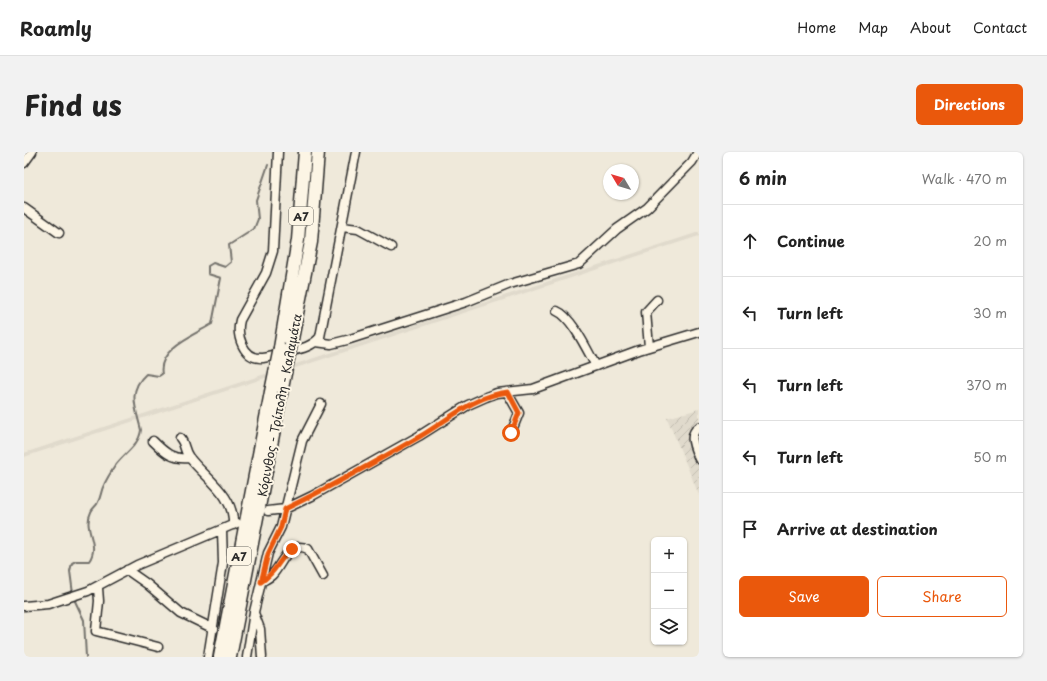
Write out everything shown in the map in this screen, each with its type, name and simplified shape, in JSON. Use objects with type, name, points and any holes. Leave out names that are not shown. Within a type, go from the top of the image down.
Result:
[{"type":"highway","name":"Κόρινθος - Τρίπολη - Καλαμάτα","points":[[230,657],[285,346],[298,240],[305,152]]},
{"type":"highway","name":"Κόρινθος - Τρίπολη - Καλαμάτα","points":[[285,346],[310,248],[318,152]]},
{"type":"highway","name":"Κόρινθος - Τρίπολη - Καλαμάτα","points":[[220,657],[277,390]]},
{"type":"street","points":[[24,163],[32,152]]},
{"type":"street","points":[[278,152],[273,251],[266,273],[240,320],[238,335],[245,349],[255,357],[262,358],[303,349],[316,342],[323,329],[356,152]]},
{"type":"street","points":[[316,342],[331,344],[347,340],[466,302],[510,284],[579,264],[617,229],[647,208],[692,162],[698,152]]},
{"type":"street","points":[[24,208],[59,233]]},
{"type":"street","points":[[342,227],[358,229],[391,247]]},
{"type":"street","points":[[649,347],[646,312],[657,300]]},
{"type":"street","points":[[557,311],[565,317],[578,335],[596,366]]},
{"type":"street","points":[[268,511],[285,509],[419,436],[476,401],[497,393],[533,389],[649,347],[699,332]]},
{"type":"street","points":[[508,392],[519,413],[511,433]]},
{"type":"street","points":[[247,657],[254,612],[268,554],[281,527],[300,447],[321,404]]},
{"type":"street","points":[[699,427],[693,432],[692,437],[699,459]]},
{"type":"street","points":[[24,606],[41,605],[98,588],[127,570],[235,524],[232,510],[227,499],[190,458],[180,438]]},
{"type":"street","points":[[153,441],[170,456],[190,458]]},
{"type":"street","points":[[208,657],[214,629],[223,563],[222,530]]},
{"type":"street","points":[[261,582],[271,576],[288,552],[299,546],[308,548],[323,576]]},
{"type":"street","points":[[127,570],[147,584],[181,613],[214,629]]},
{"type":"street","points":[[98,588],[96,632],[158,647]]},
{"type":"street","points":[[254,612],[260,629],[262,657]]},
{"type":"shaded area","points":[[699,232],[699,236],[24,457],[24,453]]},
{"type":"shaded area","points":[[699,409],[699,495],[667,418]]},
{"type":"waterway","points":[[73,594],[70,571],[72,563],[76,561],[89,561],[92,555],[93,543],[89,525],[89,519],[92,511],[100,498],[108,477],[140,436],[141,430],[134,400],[136,387],[146,374],[159,376],[162,374],[162,365],[165,357],[171,350],[187,338],[212,324],[221,278],[208,274],[208,266],[213,263],[225,267],[231,262],[229,245],[254,229],[258,219],[256,200],[268,165]]},
{"type":"waterway","points":[[74,599],[84,620],[86,657]]},
{"type":"route","points":[[292,549],[283,557],[277,569],[271,576],[261,582],[268,554],[281,527],[285,509],[312,496],[419,436],[468,405],[497,393],[508,392],[519,413],[511,433]]}]
